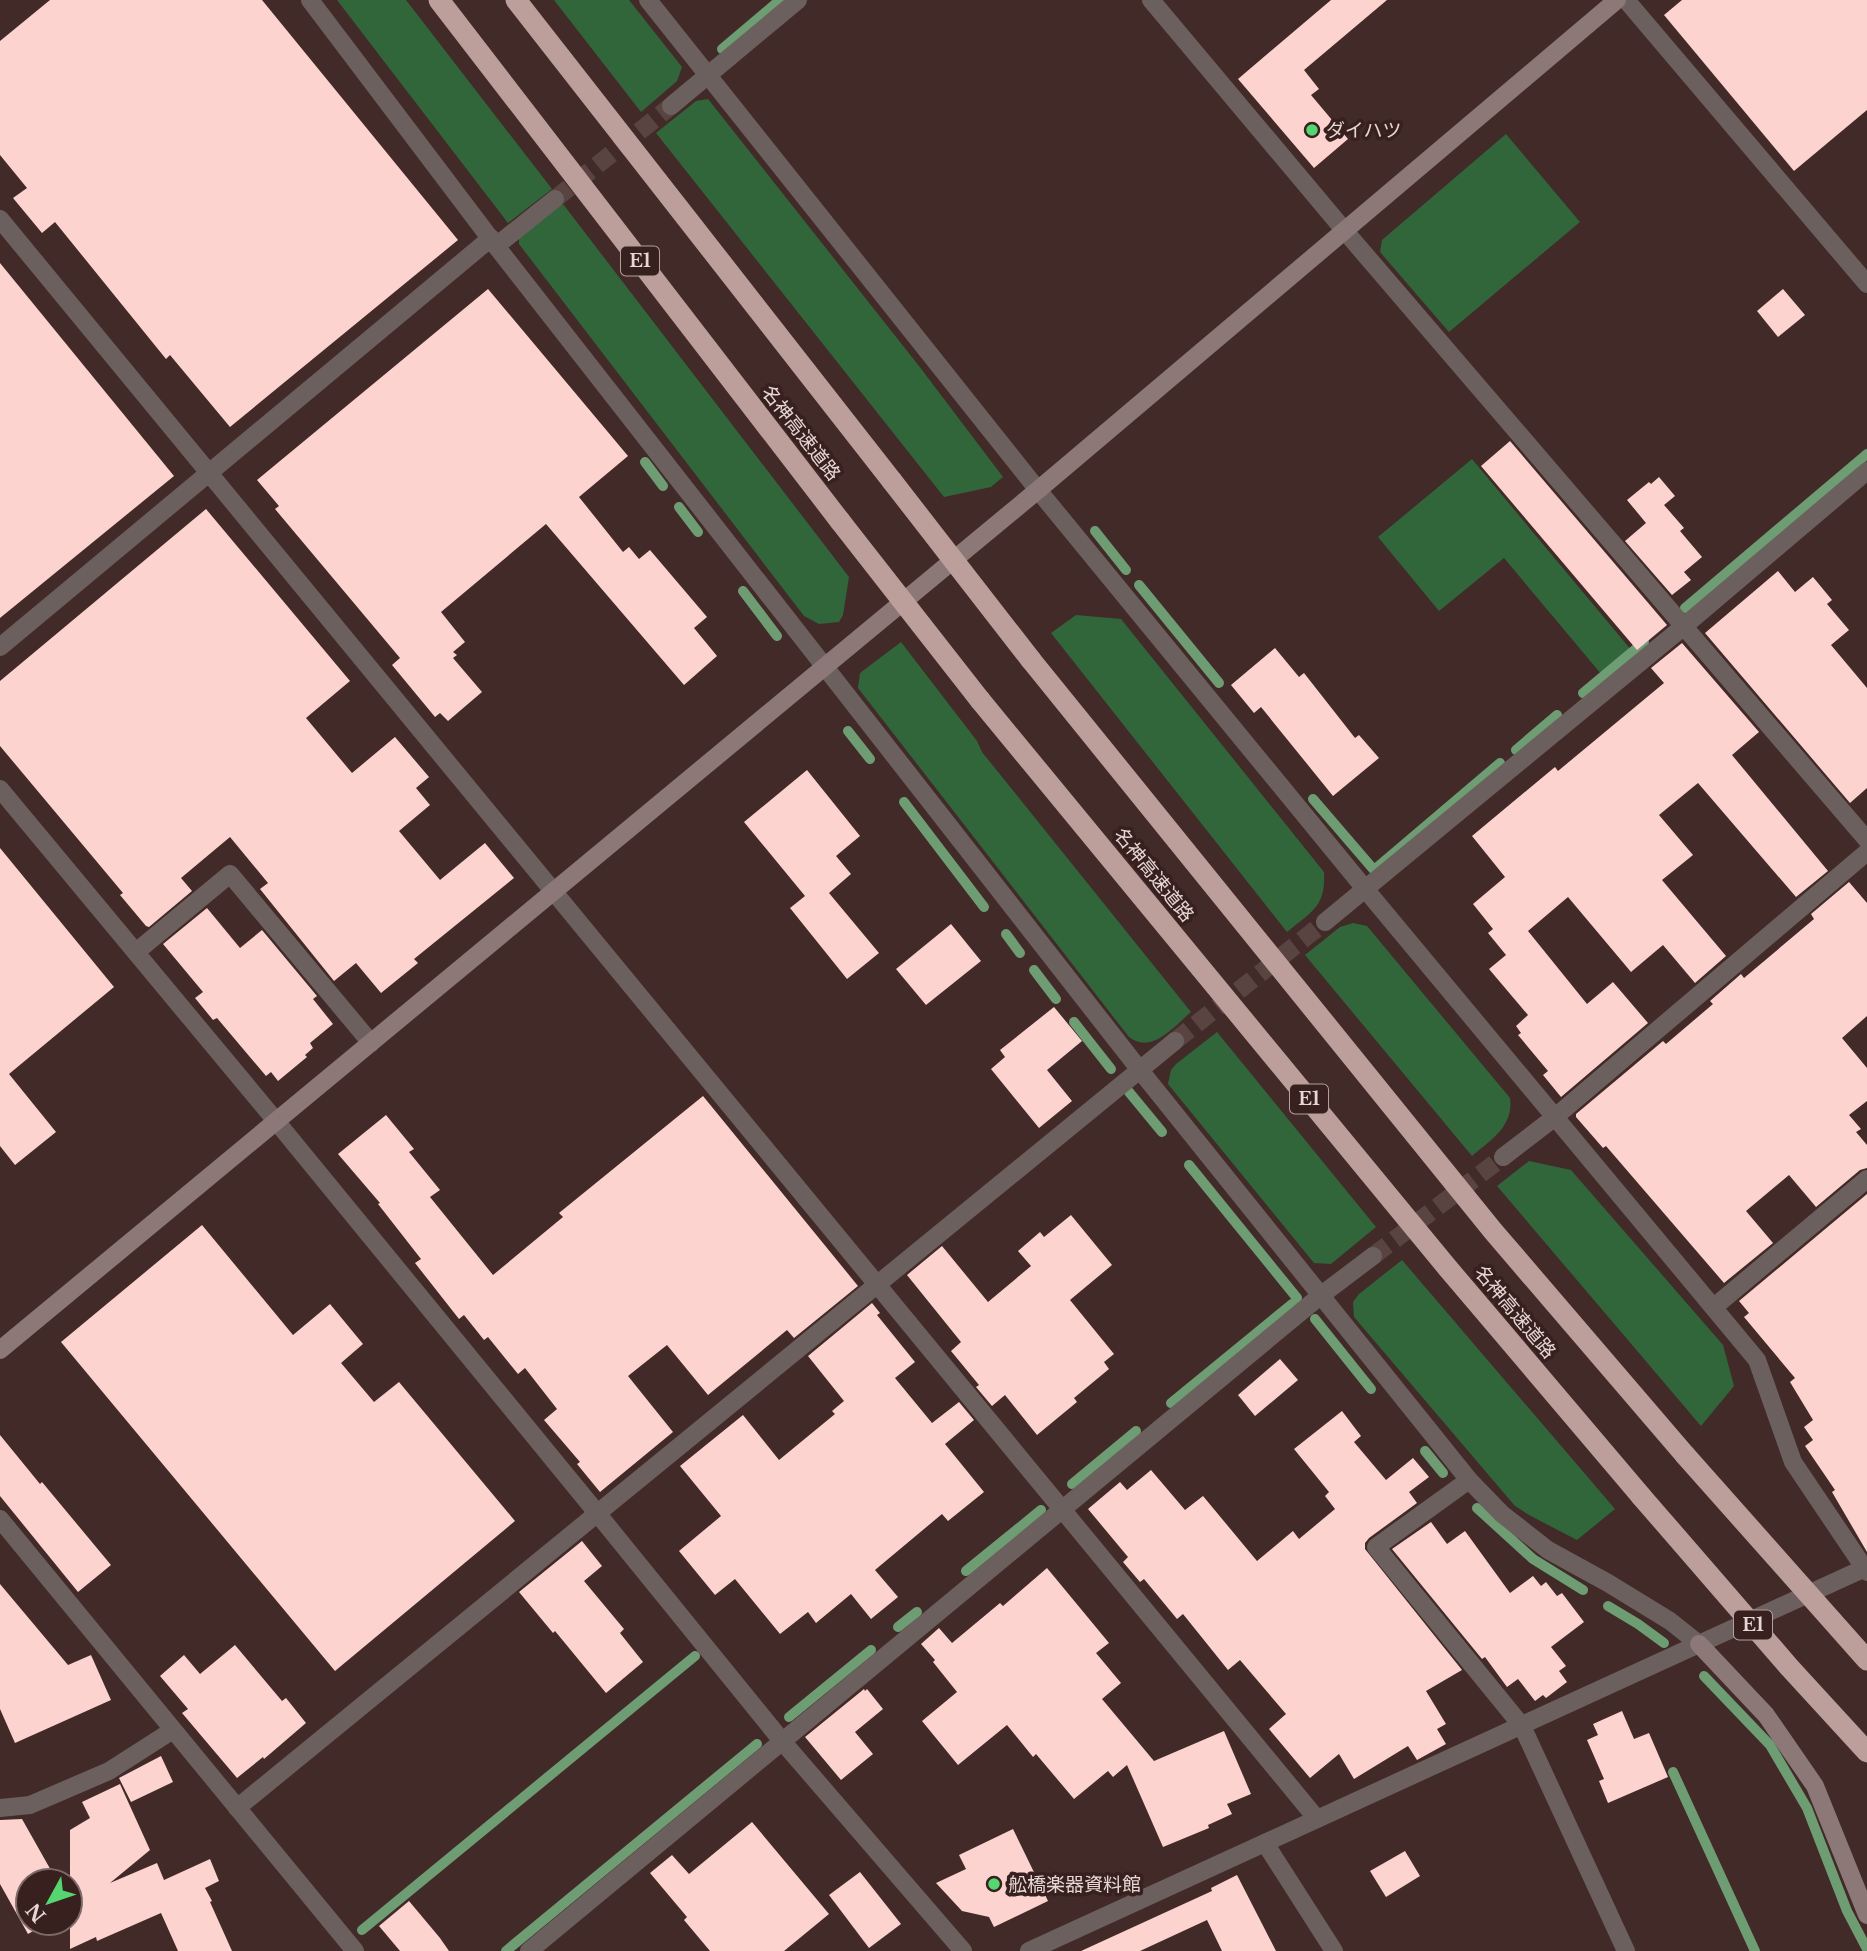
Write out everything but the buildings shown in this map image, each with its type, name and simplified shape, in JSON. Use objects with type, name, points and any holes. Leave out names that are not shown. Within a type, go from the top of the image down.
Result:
[{"type":"highway","name":"名神高速道路","points":[[439,0],[980,699],[1437,1255],[1640,1496],[1867,1752]]},
{"type":"highway","name":"名神高速道路","points":[[516,0],[1031,660],[1493,1231],[1685,1455],[1867,1660]]},
{"type":"street","points":[[310,0],[493,242],[1139,1069],[1469,1480],[1502,1514],[1548,1550],[1670,1621],[1699,1644],[1766,1715],[1815,1787],[1867,1916]]},
{"type":"street","points":[[648,0],[1038,490],[1757,1360],[1793,1462],[1866,1569],[1029,1951]]},
{"type":"street","points":[[671,106],[798,0]]},
{"type":"street","points":[[1151,0],[1344,230],[1867,840]]},
{"type":"street","points":[[0,1350],[826,667],[1617,0]]},
{"type":"street","points":[[1626,0],[1867,284]]},
{"type":"street","points":[[0,647],[493,242],[555,199]]},
{"type":"street","points":[[0,219],[1317,1819]]},
{"type":"street","points":[[1325,922],[1683,627],[1867,471]]},
{"type":"street","points":[[0,789],[276,1121],[782,1741],[962,1951]]},
{"type":"street","points":[[1503,1157],[1555,1117],[1867,852]]},
{"type":"street","points":[[136,952],[230,874],[371,1043]]},
{"type":"street","points":[[237,1808],[1175,1041]]},
{"type":"street","points":[[1714,1307],[1867,1179]]},
{"type":"street","points":[[528,1951],[1320,1296],[1373,1256]]},
{"type":"street","points":[[1469,1480],[1376,1547],[1522,1726],[1626,1951]]},
{"type":"street","points":[[0,1519],[351,1950]]},
{"type":"street","points":[[0,1808],[30,1805],[109,1771],[173,1730]]},
{"type":"street","points":[[1265,1843],[1334,1951]]},
{"type":"green space","points":[[337,0],[406,0],[552,189],[508,223]]},
{"type":"green space","points":[[554,0],[629,0],[682,67],[677,81],[641,112]]},
{"type":"green space","points":[[708,99],[1003,477],[991,487],[944,497],[656,133],[696,101]]},
{"type":"green space","points":[[1506,134],[1580,222],[1449,332],[1380,252],[1382,240]]},
{"type":"green space","points":[[563,204],[849,577],[843,615],[839,622],[819,624],[804,616],[519,244],[519,238]]},
{"type":"green space","points":[[1472,459],[1632,651],[1602,675],[1504,558],[1439,611],[1378,537]]},
{"type":"green space","points":[[1076,615],[1121,619],[1324,872],[1322,893],[1315,908],[1287,932],[1051,633]]},
{"type":"green space","points":[[901,642],[977,741],[982,752],[1191,1012],[1160,1038],[1146,1043],[1129,1037],[858,688],[860,673]]},
{"type":"green space","points":[[1353,923],[1367,926],[1510,1098],[1508,1117],[1500,1132],[1472,1156],[1305,955],[1340,927]]},
{"type":"green space","points":[[1217,1032],[1376,1227],[1331,1264],[1314,1263],[1168,1084],[1171,1070],[1176,1064]]},
{"type":"green space","points":[[1529,1161],[1571,1170],[1723,1345],[1734,1386],[1701,1426],[1497,1186]]},
{"type":"green space","points":[[1402,1260],[1615,1509],[1577,1540],[1515,1506],[1354,1317],[1353,1302],[1359,1294]]},
{"type":"waterway","points":[[722,49],[780,0]]},
{"type":"waterway","points":[[1685,608],[1867,454]]},
{"type":"waterway","points":[[645,462],[663,486]]},
{"type":"waterway","points":[[679,507],[698,532]]},
{"type":"waterway","points":[[1095,531],[1126,570]]},
{"type":"waterway","points":[[1139,585],[1219,683]]},
{"type":"waterway","points":[[743,591],[777,636]]},
{"type":"waterway","points":[[1583,693],[1644,642]]},
{"type":"waterway","points":[[1516,750],[1557,715]]},
{"type":"waterway","points":[[848,731],[870,759]]},
{"type":"waterway","points":[[1313,799],[1374,870],[1500,763]]},
{"type":"waterway","points":[[904,802],[984,907]]},
{"type":"waterway","points":[[1006,934],[1020,953]]},
{"type":"waterway","points":[[1034,970],[1056,999]]},
{"type":"waterway","points":[[1074,1022],[1111,1069]]},
{"type":"waterway","points":[[1129,1092],[1162,1132]]},
{"type":"waterway","points":[[1189,1165],[1297,1298]]},
{"type":"waterway","points":[[1171,1403],[1292,1304]]},
{"type":"waterway","points":[[1315,1319],[1371,1389]]},
{"type":"waterway","points":[[1072,1484],[1136,1431]]},
{"type":"waterway","points":[[1425,1451],[1443,1473]]},
{"type":"waterway","points":[[1477,1508],[1533,1559],[1583,1590]]},
{"type":"waterway","points":[[966,1571],[1041,1510]]},
{"type":"waterway","points":[[1608,1606],[1664,1643]]},
{"type":"waterway","points":[[898,1627],[917,1612]]},
{"type":"waterway","points":[[789,1717],[871,1650]]},
{"type":"waterway","points":[[362,1930],[695,1656]]},
{"type":"waterway","points":[[1704,1676],[1770,1745],[1807,1808],[1847,1911],[1867,1949]]},
{"type":"waterway","points":[[506,1951],[757,1744]]},
{"type":"waterway","points":[[1673,1772],[1755,1951]]},
{"type":"tunnel","points":[[555,199],[671,106]]},
{"type":"tunnel","points":[[1175,1041],[1325,922]]},
{"type":"tunnel","points":[[1373,1256],[1503,1157]]},
{"type":"place","name":"ダイハツ","points":[[1312,130]]},
{"type":"place","name":"舩橋楽器資料館","points":[[994,1884]]}]
